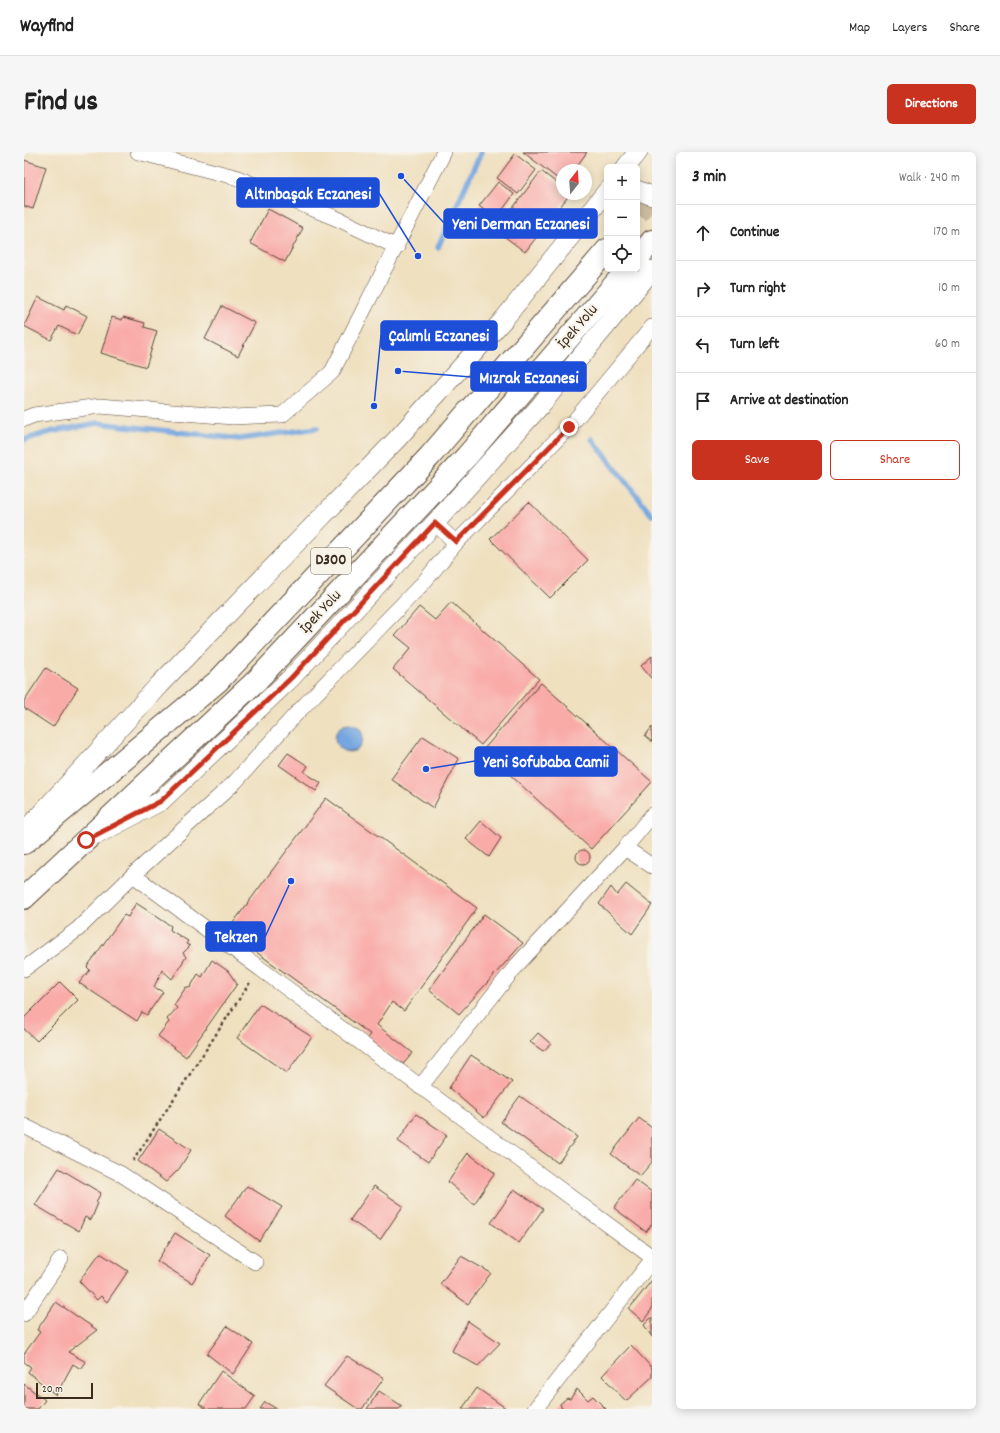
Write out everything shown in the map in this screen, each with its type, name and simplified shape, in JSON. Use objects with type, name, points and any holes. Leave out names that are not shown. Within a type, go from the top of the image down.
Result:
[{"type":"highway","points":[[640,256],[652,242]]},
{"type":"highway","name":"İpek Yolu","points":[[24,843],[218,681],[430,456],[604,253]]},
{"type":"highway","name":"İpek Yolu","points":[[24,898],[257,680],[467,456],[625,272]]},
{"type":"street","points":[[138,152],[235,177],[338,219],[397,247]]},
{"type":"street","points":[[27,415],[100,406],[233,417],[282,415],[332,372],[397,247],[444,152]]},
{"type":"street","points":[[628,164],[638,152]]},
{"type":"street","points":[[640,191],[652,196]]},
{"type":"street","points":[[24,832],[160,685],[397,439],[504,319],[604,195]]},
{"type":"street","points":[[86,840],[161,801],[291,678],[435,523],[540,406],[652,270]]},
{"type":"street","points":[[24,969],[78,929],[235,782],[295,715],[424,582],[456,542],[569,427],[652,327]]},
{"type":"street","points":[[435,523],[456,542]]},
{"type":"street","points":[[420,1087],[517,965],[626,848],[652,815]]},
{"type":"street","points":[[626,848],[652,866]]},
{"type":"street","points":[[134,875],[652,1258],[535,1409]]},
{"type":"street","points":[[24,1126],[121,1174],[255,1262]]},
{"type":"street","points":[[24,1314],[60,1259]]},
{"type":"path","points":[[121,1174],[127,1171],[248,987],[257,967]]},
{"type":"water","points":[[349,724],[359,728],[363,738],[359,748],[349,752],[339,748],[335,738],[339,728]]},
{"type":"building","points":[[523,152],[587,152],[578,164],[556,164],[556,177]]},
{"type":"building","points":[[515,154],[536,170],[518,194],[497,178]]},
{"type":"building","points":[[24,160],[46,167],[33,209],[24,206]]},
{"type":"building","points":[[541,171],[556,182],[556,200],[565,200],[525,252],[496,230]]},
{"type":"building","points":[[498,182],[514,194],[496,219],[479,206]]},
{"type":"building","points":[[268,209],[303,228],[285,262],[250,243]]},
{"type":"building","points":[[38,297],[64,310],[66,305],[87,316],[77,335],[59,326],[51,340],[24,326]]},
{"type":"building","points":[[222,306],[255,323],[238,356],[205,339]]},
{"type":"building","points":[[112,317],[122,320],[123,317],[145,323],[144,327],[157,331],[146,367],[101,353]]},
{"type":"building","points":[[529,502],[588,560],[550,598],[490,539]]},
{"type":"building","points":[[451,602],[539,679],[481,745],[393,669],[411,648],[395,635],[419,607],[435,620]]},
{"type":"building","points":[[652,656],[652,679],[641,666]]},
{"type":"building","points":[[46,668],[78,688],[53,727],[24,708],[24,701]]},
{"type":"building","points":[[541,683],[652,782],[591,849],[483,750]]},
{"type":"building","points":[[652,727],[652,742],[645,736]]},
{"type":"building","points":[[423,736],[459,759],[433,808],[391,779]]},
{"type":"building","points":[[288,753],[308,766],[304,772],[321,783],[316,791],[279,765]]},
{"type":"building","points":[[326,798],[477,908],[404,1011],[392,1002],[377,1025],[413,1053],[403,1064],[367,1039],[370,1034],[227,931]]},
{"type":"building","points":[[481,821],[501,838],[489,857],[466,839]]},
{"type":"building","points":[[580,850],[586,850],[590,854],[590,860],[586,864],[580,864],[576,860],[576,854]]},
{"type":"building","points":[[626,884],[652,905],[632,934],[599,904],[611,887],[617,895]]},
{"type":"building","points":[[136,903],[171,926],[170,930],[188,941],[186,944],[190,946],[183,953],[186,957],[172,979],[162,970],[154,987],[163,992],[147,1015],[142,1012],[137,1021],[79,983],[90,970],[87,967],[124,915],[128,917]]},
{"type":"building","points":[[484,914],[523,943],[459,1014],[429,990]]},
{"type":"building","points":[[212,960],[228,971],[237,984],[186,1057],[158,1036],[169,1022],[167,1019],[177,1008],[174,1005],[186,987],[190,988],[198,974],[202,977]]},
{"type":"building","points":[[60,982],[78,1000],[37,1041],[24,1029],[24,1018]]},
{"type":"building","points":[[260,1004],[312,1037],[287,1073],[237,1038]]},
{"type":"building","points":[[538,1033],[551,1044],[543,1051],[530,1042]]},
{"type":"building","points":[[471,1055],[512,1082],[484,1118],[449,1088]]},
{"type":"building","points":[[520,1096],[577,1137],[558,1163],[501,1122]]},
{"type":"building","points":[[416,1114],[447,1135],[428,1162],[398,1141]]},
{"type":"building","points":[[639,1118],[652,1128],[652,1162],[640,1176],[611,1154]]},
{"type":"building","points":[[159,1129],[191,1150],[179,1169],[166,1182],[138,1161]]},
{"type":"building","points":[[468,1153],[495,1173],[474,1204],[448,1182]]},
{"type":"building","points":[[59,1168],[101,1193],[96,1202],[98,1203],[91,1220],[85,1217],[79,1231],[35,1205]]},
{"type":"building","points":[[635,1180],[652,1192],[652,1224],[646,1232],[614,1208]]},
{"type":"building","points":[[247,1186],[282,1207],[259,1241],[225,1216]]},
{"type":"building","points":[[374,1186],[403,1206],[380,1240],[350,1220]]},
{"type":"building","points":[[514,1189],[543,1209],[519,1243],[491,1223]]},
{"type":"building","points":[[175,1233],[210,1255],[192,1283],[157,1261]]},
{"type":"building","points":[[100,1253],[128,1271],[107,1302],[101,1296],[97,1300],[79,1281]]},
{"type":"building","points":[[461,1256],[491,1273],[468,1304],[440,1284]]},
{"type":"building","points":[[652,1280],[652,1309],[643,1321],[629,1309]]},
{"type":"building","points":[[56,1302],[97,1330],[68,1352],[86,1362],[81,1369],[73,1364],[56,1395],[28,1372],[31,1367],[24,1362],[24,1354],[40,1332],[37,1330]]},
{"type":"building","points":[[652,1317],[652,1337],[644,1325]]},
{"type":"building","points":[[468,1321],[500,1343],[478,1366],[452,1351]]},
{"type":"building","points":[[227,1326],[253,1344],[233,1374],[207,1354]]},
{"type":"building","points":[[631,1345],[652,1368],[652,1377],[626,1401],[602,1376]]},
{"type":"building","points":[[347,1356],[384,1378],[362,1409],[358,1409],[324,1386]]},
{"type":"building","points":[[221,1371],[255,1396],[246,1409],[207,1409],[199,1404]]},
{"type":"building","points":[[24,1384],[45,1400],[38,1409],[24,1409]]},
{"type":"building","points":[[477,1388],[507,1409],[462,1409]]},
{"type":"building","points":[[577,1389],[588,1400],[593,1396],[606,1409],[562,1409],[560,1404],[567,1398],[570,1399]]},
{"type":"building","points":[[379,1391],[402,1406],[399,1409],[367,1409]]},
{"type":"building","points":[[265,1402],[277,1409],[260,1409]]},
{"type":"waterway","points":[[438,247],[481,152]]},
{"type":"waterway","points":[[24,440],[50,432],[98,423],[240,439],[317,428]]},
{"type":"waterway","points":[[592,439],[652,515]]},
{"type":"tunnel","points":[[640,210],[652,193]]},
{"type":"place","name":"Yeni Derman Eczanesi","points":[[401,176]]},
{"type":"place","name":"Altınbaşak Eczanesi","points":[[418,256]]},
{"type":"place","name":"Mızrak Eczanesi","points":[[398,371]]},
{"type":"place","name":"Çalımlı Eczanesi","points":[[374,406]]},
{"type":"place","name":"Yeni Sofubaba Camii","points":[[426,769]]},
{"type":"place","name":"Tekzen","points":[[291,881]]},
{"type":"route","points":[[86,840],[161,801],[291,678],[435,523],[456,542],[569,427]]}]
